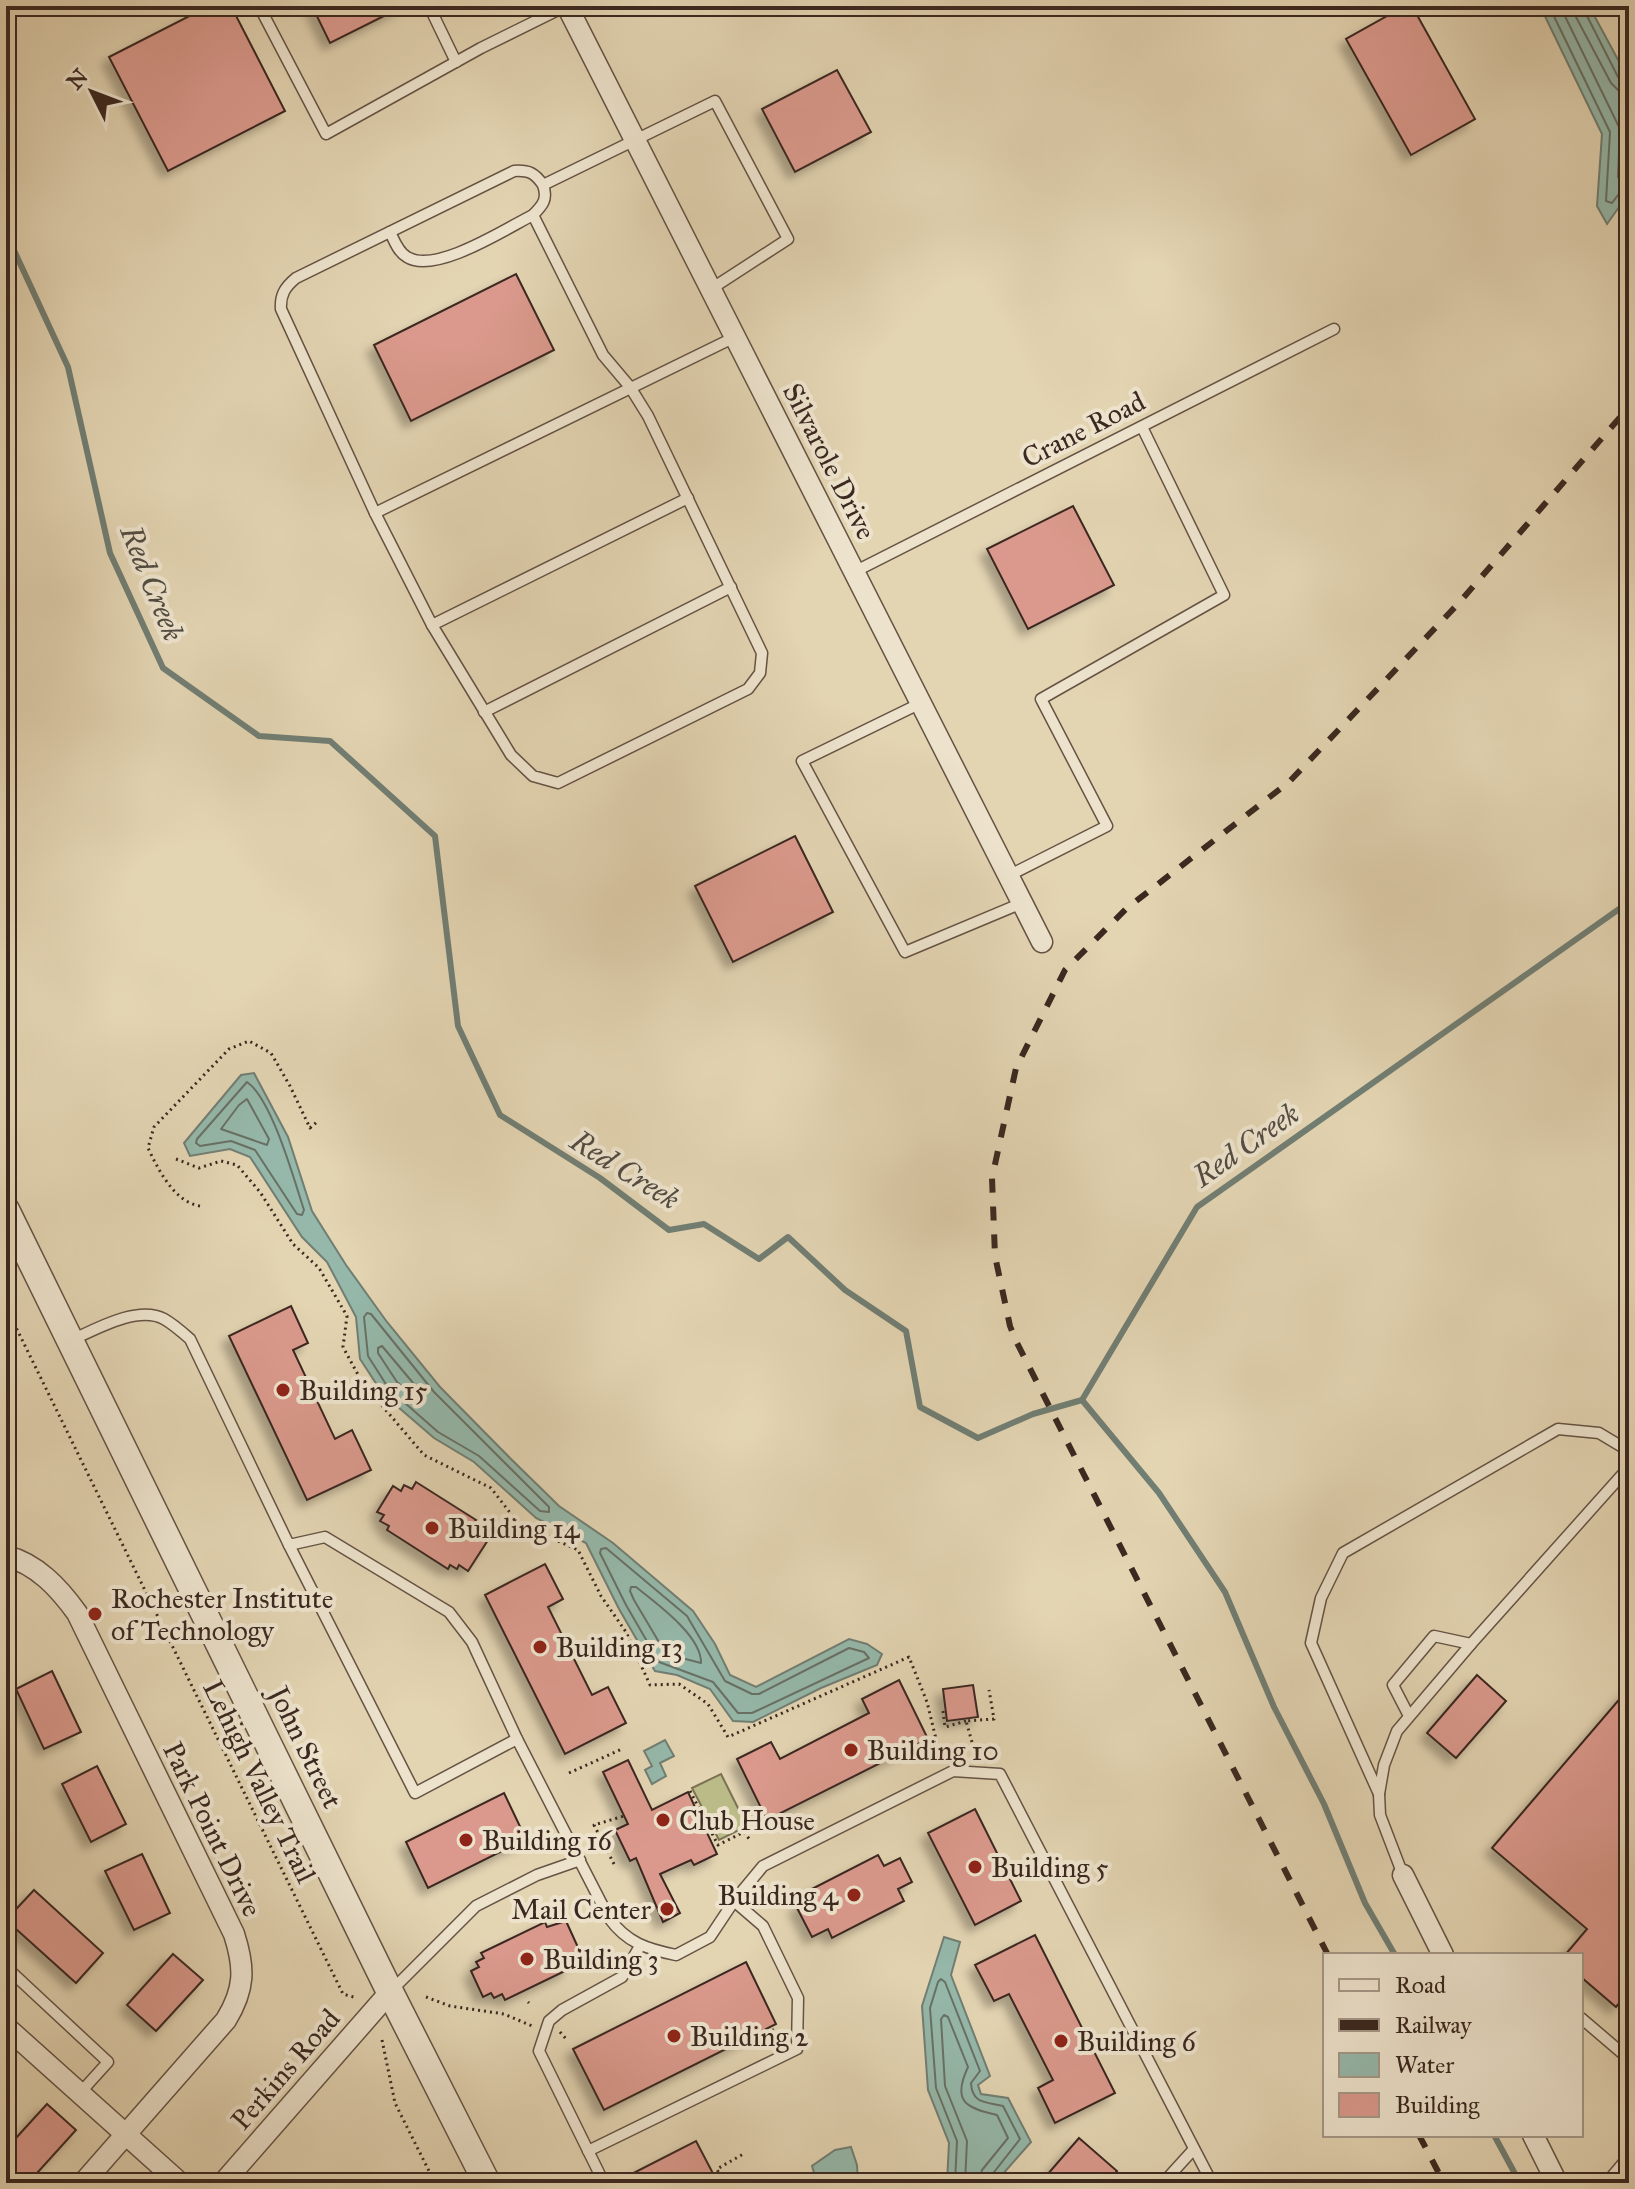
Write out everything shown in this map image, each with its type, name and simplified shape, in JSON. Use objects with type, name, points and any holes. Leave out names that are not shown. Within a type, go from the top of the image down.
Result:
[{"type":"street","name":"Silvarole Drive","points":[[567,6],[1042,942]]},
{"type":"street","name":"John Street","points":[[6,1210],[487,2183]]},
{"type":"street","name":"Park Point Drive","points":[[6,1556],[37,1571],[61,1590],[77,1613],[234,1934],[242,1959],[242,1982],[235,2005],[226,2020],[83,2183]]},
{"type":"street","points":[[1403,1875],[1442,1953]]},
{"type":"street","name":"Perkins Road","points":[[226,2182],[390,1992]]},
{"type":"street","points":[[6,2027],[180,2183]]},
{"type":"street","points":[[1534,2137],[1557,2183]]},
{"type":"street","points":[[1613,2183],[1629,2164]]},
{"type":"lane","points":[[259,6],[326,134],[456,62],[567,6]]},
{"type":"lane","points":[[429,6],[456,62]]},
{"type":"lane","points":[[543,185],[715,101],[788,239],[711,289]]},
{"type":"lane","points":[[390,232],[408,258],[427,261],[454,255],[533,215],[543,205],[547,194],[537,176],[528,170],[514,171],[296,278],[286,286],[280,298],[281,309],[375,513],[432,625],[511,755],[533,776],[558,783],[748,689],[760,673],[762,653],[648,416],[630,387],[603,355],[533,215]]},
{"type":"lane","name":"Crane Road","points":[[854,572],[1334,329]]},
{"type":"lane","points":[[375,513],[735,337]]},
{"type":"lane","points":[[1010,875],[1107,826],[1041,699],[1224,595],[1142,427]]},
{"type":"lane","points":[[432,625],[688,498]]},
{"type":"lane","points":[[484,712],[731,587]]},
{"type":"lane","points":[[921,703],[802,761],[905,952],[1022,903]]},
{"type":"lane","points":[[70,1341],[116,1320],[150,1315],[163,1318],[190,1339],[289,1545],[415,1793],[517,1739]]},
{"type":"lane","points":[[1379,1794],[1311,1643],[1321,1598],[1343,1553],[1558,1429],[1599,1433],[1629,1451]]},
{"type":"lane","points":[[1403,1875],[1380,1815],[1379,1794],[1384,1765],[1397,1731],[1629,1467]]},
{"type":"lane","points":[[289,1545],[325,1537],[449,1612],[472,1642],[517,1739],[616,1929],[640,1946],[676,1955],[710,1937],[763,1866],[953,1771],[1000,1774],[1212,2183]]},
{"type":"lane","points":[[1409,1716],[1393,1685],[1434,1636],[1471,1644]]},
{"type":"lane","points":[[390,1992],[476,1906],[537,1875],[580,1860]]},
{"type":"lane","points":[[588,2151],[797,2049],[798,1998],[763,1926],[734,1901]]},
{"type":"lane","points":[[604,2183],[539,2051],[549,2021],[562,2010],[622,1977],[640,1946]]},
{"type":"lane","points":[[6,1967],[108,2062],[80,2093]]},
{"type":"lane","points":[[1583,2020],[1629,2059]]},
{"type":"lane","points":[[1163,2183],[1193,2150]]},
{"type":"path","points":[[200,1206],[191,1205],[161,1175],[148,1148],[154,1127],[229,1049],[249,1041],[271,1053],[310,1128],[318,1121]]},
{"type":"path","points":[[176,1159],[199,1168],[221,1161],[237,1165],[260,1192],[293,1244],[319,1268],[347,1316],[343,1347],[362,1382],[424,1455],[491,1488],[518,1523],[578,1550],[601,1596],[626,1632],[650,1685],[679,1684],[708,1704],[728,1737],[909,1657],[927,1702],[938,1747]]},
{"type":"path","name":"Lehigh Valley Trail","points":[[6,1307],[343,1994],[362,2002]]},
{"type":"path","points":[[943,1711],[945,1727],[966,1721],[994,1719],[989,1690]]},
{"type":"path","points":[[966,1721],[972,1742]]},
{"type":"path","points":[[569,1773],[622,1749]]},
{"type":"path","points":[[690,1791],[718,1845],[744,1832],[750,1840]]},
{"type":"path","points":[[614,1864],[594,1825],[624,1816]]},
{"type":"path","points":[[591,1852],[605,1845]]},
{"type":"path","points":[[426,1997],[450,2006],[504,2014],[532,2026]]},
{"type":"path","points":[[558,2029],[567,2040]]},
{"type":"path","points":[[382,2040],[395,2103],[435,2183]]},
{"type":"path","points":[[723,2183],[717,2169],[745,2153]]},
{"type":"green space","points":[[721,1774],[747,1826],[719,1840],[692,1788]]},
{"type":"water","points":[[1540,6],[1589,6],[1629,80],[1629,193],[1607,224],[1597,206],[1602,134]]},
{"type":"water","points":[[254,1073],[288,1137],[312,1211],[387,1322],[440,1387],[559,1506],[613,1543],[693,1611],[715,1644],[730,1675],[756,1687],[849,1639],[867,1644],[882,1654],[877,1665],[821,1688],[753,1722],[733,1721],[710,1689],[677,1675],[655,1671],[586,1543],[536,1518],[474,1462],[434,1438],[383,1394],[360,1359],[356,1317],[327,1262],[302,1237],[250,1157],[230,1149],[190,1156],[184,1143],[241,1075]]},
{"type":"water","points":[[665,1740],[674,1756],[660,1763],[666,1776],[652,1784],[645,1770],[652,1766],[644,1751]]},
{"type":"water","points":[[944,1937],[960,1942],[951,1975],[990,2076],[978,2085],[981,2094],[1008,2098],[1031,2142],[995,2183],[947,2183],[949,2143],[928,2090],[922,2006]]},
{"type":"water","points":[[851,2147],[857,2165],[858,2183],[817,2183],[812,2166],[835,2150]]},
{"type":"building","points":[[209,6],[231,6],[285,111],[168,171],[109,57]]},
{"type":"building","points":[[312,6],[404,6],[330,43]]},
{"type":"building","points":[[1405,6],[1412,6],[1475,119],[1411,155],[1346,39]]},
{"type":"building","points":[[837,70],[871,132],[795,172],[762,109]]},
{"type":"building","points":[[516,274],[554,350],[411,421],[374,345]]},
{"type":"building","points":[[1073,506],[1114,585],[1028,629],[987,549]]},
{"type":"building","points":[[795,836],[833,912],[733,962],[695,886]]},
{"type":"building","name":"Building 15","points":[[291,1306],[308,1343],[293,1350],[335,1439],[352,1430],[371,1470],[307,1500],[229,1336]]},
{"type":"building","name":"Building 14","points":[[416,1482],[476,1520],[472,1525],[481,1531],[479,1535],[488,1540],[468,1571],[459,1565],[457,1569],[450,1565],[448,1569],[387,1530],[389,1526],[380,1521],[384,1515],[377,1512],[393,1486],[401,1491],[404,1485],[412,1489]]},
{"type":"building","name":"Building 13","points":[[545,1564],[563,1599],[548,1607],[592,1695],[608,1687],[626,1723],[565,1754],[485,1595]]},
{"type":"building","points":[[52,1671],[81,1732],[44,1749],[16,1689]]},
{"type":"building","points":[[1477,1675],[1506,1701],[1456,1758],[1427,1733]]},
{"type":"building","name":"Building 10","points":[[899,1680],[928,1739],[767,1820],[737,1759],[771,1742],[780,1759],[869,1713],[862,1699]]},
{"type":"building","points":[[973,1685],[978,1717],[947,1721],[943,1689]]},
{"type":"building","points":[[1629,1688],[1629,1991],[1616,2007],[1583,1979],[1583,1953],[1567,1953],[1587,1929],[1492,1848]]},
{"type":"building","name":"Club House","points":[[628,1760],[652,1810],[688,1792],[717,1854],[694,1865],[691,1860],[660,1874],[680,1913],[663,1922],[636,1858],[630,1861],[615,1830],[628,1824],[603,1772]]},
{"type":"building","points":[[97,1766],[126,1824],[91,1842],[62,1784]]},
{"type":"building","name":"Building 16","points":[[504,1793],[526,1839],[428,1888],[406,1842]]},
{"type":"building","name":"Building 5","points":[[975,1809],[1021,1901],[975,1925],[928,1833]]},
{"type":"building","points":[[142,1854],[170,1913],[134,1930],[105,1871]]},
{"type":"building","name":"Building 4","points":[[878,1855],[884,1866],[900,1858],[912,1882],[898,1889],[904,1901],[832,1938],[828,1929],[812,1937],[796,1906],[809,1898],[806,1892]]},
{"type":"building","points":[[34,1890],[103,1953],[76,1983],[6,1920]]},
{"type":"building","name":"Building 3","points":[[566,1921],[581,1954],[566,1964],[569,1969],[505,2000],[502,1994],[494,1998],[491,1993],[483,1997],[471,1971],[479,1967],[476,1962],[484,1958],[481,1953],[545,1922],[547,1927]]},
{"type":"building","name":"Building 6","points":[[1035,1935],[1115,2093],[1055,2123],[1038,2088],[1053,2080],[1009,1994],[994,2001],[975,1965]]},
{"type":"building","points":[[173,1954],[203,1980],[156,2031],[127,2005]]},
{"type":"building","name":"Building 2","points":[[746,1962],[776,2024],[604,2110],[573,2049]]},
{"type":"building","points":[[47,2104],[76,2130],[28,2183],[6,2183],[6,2149]]},
{"type":"building","points":[[1079,2138],[1117,2171],[1107,2183],[1040,2183]]},
{"type":"building","points":[[696,2141],[718,2183],[614,2183]]},
{"type":"waterway","name":"Red Creek","points":[[6,233],[68,367],[110,553],[163,668],[259,736],[330,741],[435,836],[458,1026],[500,1115],[600,1178],[669,1230],[704,1224],[759,1259],[788,1237],[845,1290],[906,1331],[920,1407],[978,1438],[1033,1414],[1082,1400],[1197,1207],[1629,902]]},
{"type":"waterway","points":[[1082,1400],[1159,1493],[1225,1592],[1274,1707],[1324,1804],[1365,1903],[1394,1953]]},
{"type":"waterway","points":[[1495,2137],[1520,2183]]},
{"type":"railway","points":[[1327,1953],[1016,1341],[995,1256],[992,1178],[1016,1068],[1065,970],[1126,909],[1289,782],[1457,605],[1629,407]]},
{"type":"railway","points":[[1420,2137],[1444,2183]]},
{"type":"place","name":"Building 15","points":[[283,1390]]},
{"type":"place","name":"Building 14","points":[[432,1528]]},
{"type":"place","name":"Rochester Institute of Technology","points":[[95,1614]]},
{"type":"place","name":"Building 13","points":[[540,1647]]},
{"type":"place","name":"Building 10","points":[[851,1750]]},
{"type":"place","name":"Club House","points":[[663,1820]]},
{"type":"place","name":"Building 16","points":[[466,1840]]},
{"type":"place","name":"Building 5","points":[[975,1867]]},
{"type":"place","name":"Building 4","points":[[854,1895]]},
{"type":"place","name":"Mail Center","points":[[667,1909]]},
{"type":"place","name":"Building 3","points":[[527,1959]]},
{"type":"place","name":"Building 2","points":[[674,2036]]},
{"type":"place","name":"Building 6","points":[[1061,2041]]}]
